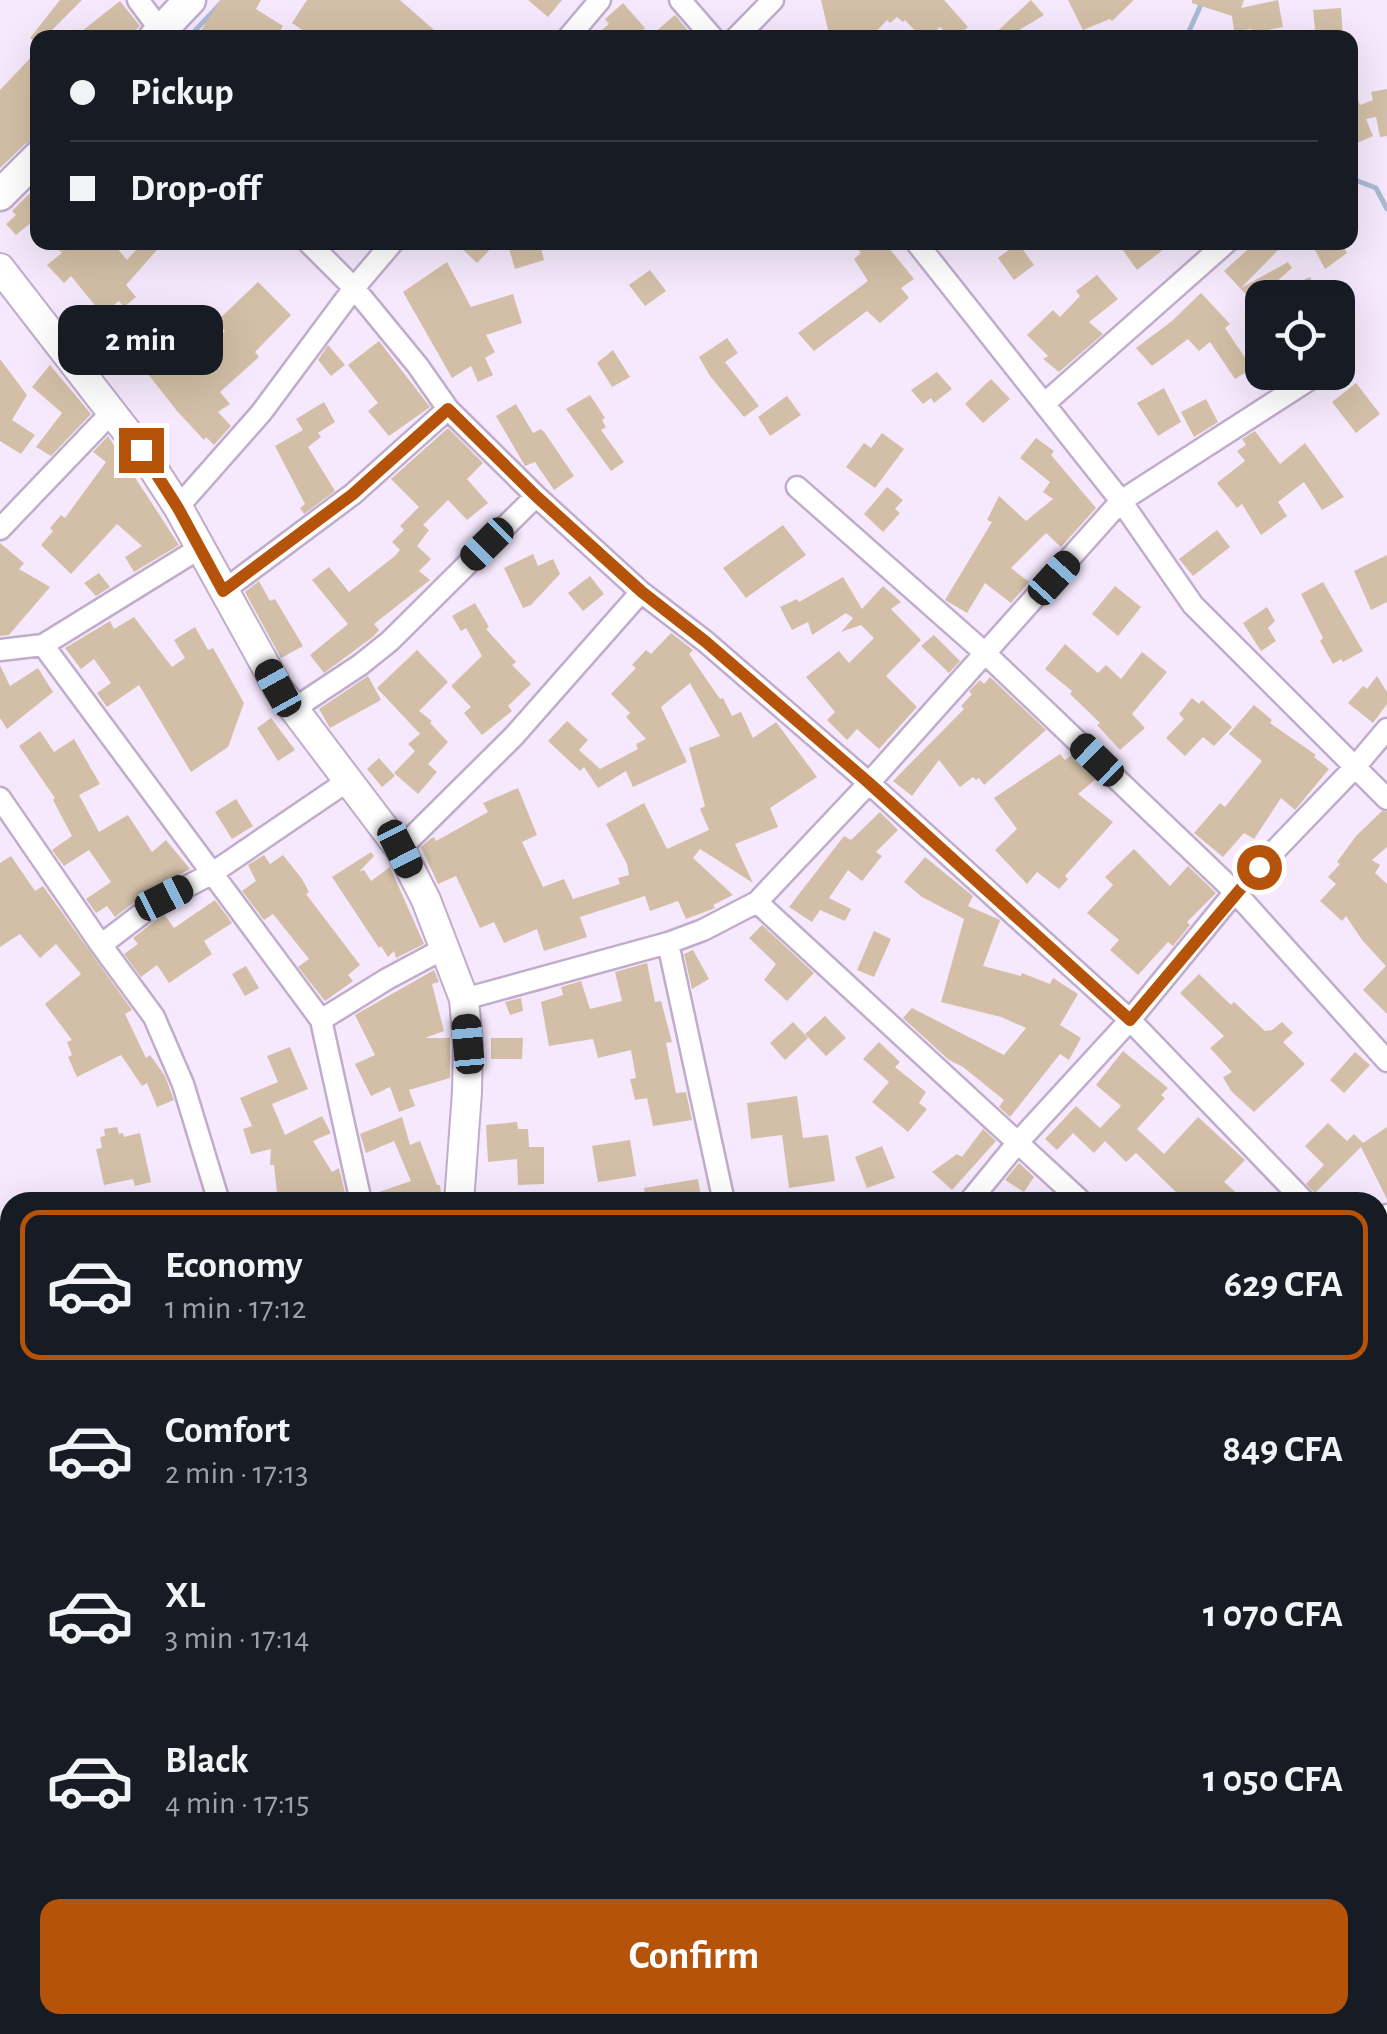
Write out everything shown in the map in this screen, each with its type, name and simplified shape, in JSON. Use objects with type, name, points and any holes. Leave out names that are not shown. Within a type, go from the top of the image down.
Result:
[{"type":"main road","points":[[162,30],[190,0]]},
{"type":"main road","points":[[0,195],[30,165]]},
{"type":"street","points":[[138,0],[156,30]]},
{"type":"street","points":[[575,30],[600,0]]},
{"type":"street","points":[[680,0],[706,30]]},
{"type":"street","points":[[744,30],[773,0]]},
{"type":"street","points":[[316,250],[354,288],[448,409],[536,496],[642,592],[869,783],[1130,1020],[1295,1192]]},
{"type":"street","points":[[178,508],[261,413],[386,250]]},
{"type":"street","points":[[922,250],[1121,502],[1192,605],[1387,799]]},
{"type":"street","points":[[1044,404],[1217,250]]},
{"type":"street","points":[[0,268],[112,412],[178,508],[292,710],[400,849],[426,900],[464,1000],[468,1044],[460,1192]]},
{"type":"street","points":[[464,1000],[668,943],[757,902],[1121,502],[1293,390]]},
{"type":"street","points":[[223,591],[342,503],[448,409]]},
{"type":"street","points":[[0,529],[112,412]]},
{"type":"street","points":[[797,487],[986,654],[1235,892],[1387,1060]]},
{"type":"street","points":[[292,710],[390,640],[536,496]]},
{"type":"street","points":[[0,650],[43,645],[200,548]]},
{"type":"street","points":[[400,849],[514,736],[642,592]]},
{"type":"street","points":[[43,645],[321,1020],[359,1192]]},
{"type":"street","points":[[977,1192],[1130,1020],[1235,892],[1355,768],[1387,729]]},
{"type":"street","points":[[101,946],[158,902],[211,874],[349,780]]},
{"type":"street","points":[[0,798],[101,946],[141,996],[166,1040],[216,1192]]},
{"type":"street","points":[[757,902],[1072,1192]]},
{"type":"street","points":[[668,943],[722,1192]]},
{"type":"street","points":[[321,1020],[445,948]]},
{"type":"building","points":[[60,0],[82,0],[52,30],[36,30]]},
{"type":"building","points":[[221,0],[261,0],[256,9],[283,26],[281,30],[201,30]]},
{"type":"building","points":[[307,0],[400,0],[434,30],[302,30],[292,23]]},
{"type":"building","points":[[528,0],[562,0],[548,17]]},
{"type":"building","points":[[821,0],[944,0],[968,27],[914,30],[897,17],[890,23],[887,20],[878,30],[828,30]]},
{"type":"building","points":[[1031,0],[1044,15],[1019,30],[999,30]]},
{"type":"building","points":[[1068,0],[1134,0],[1112,21],[1083,30]]},
{"type":"building","points":[[1244,0],[1241,8],[1278,0],[1283,27],[1234,30],[1232,16],[1192,3]]},
{"type":"building","points":[[120,1],[140,26],[136,30],[83,30]]},
{"type":"building","points":[[623,3],[645,28],[602,30],[609,24],[605,19]]},
{"type":"building","points":[[1341,8],[1342,30],[1315,30],[1313,10]]},
{"type":"building","points":[[675,15],[687,30],[657,30]]},
{"type":"building","points":[[30,58],[30,142],[0,168],[0,90]]},
{"type":"building","points":[[1387,89],[1387,136],[1380,137],[1376,117],[1366,119],[1373,136],[1358,143],[1358,100],[1360,105],[1373,100],[1371,92]]},
{"type":"building","points":[[29,194],[30,224],[16,235],[6,224],[16,215],[12,211]]},
{"type":"building","points":[[59,250],[119,250],[127,260],[136,250],[157,250],[126,285],[136,297],[124,307],[119,301],[102,314],[71,276],[64,283],[47,265],[62,253]]},
{"type":"building","points":[[463,250],[489,250],[477,263]]},
{"type":"building","points":[[509,250],[541,250],[544,260],[515,269]]},
{"type":"building","points":[[859,250],[890,250],[914,279],[901,288],[909,298],[880,323],[867,311],[814,351],[798,333],[868,281],[854,259],[861,253]]},
{"type":"building","points":[[1009,250],[1023,250],[1034,265],[1014,280],[998,258]]},
{"type":"building","points":[[1123,250],[1163,250],[1137,270]]},
{"type":"building","points":[[1247,250],[1278,250],[1245,280],[1241,288],[1245,286],[1245,293],[1224,271]]},
{"type":"building","points":[[1315,250],[1345,250],[1347,253],[1325,269]]},
{"type":"building","points":[[447,262],[471,307],[513,294],[522,323],[486,335],[495,352],[485,358],[493,375],[478,382],[471,366],[452,378],[403,292]]},
{"type":"building","points":[[1288,262],[1292,268],[1278,280],[1255,280]]},
{"type":"building","points":[[650,270],[666,291],[645,306],[629,285]]},
{"type":"building","points":[[1097,275],[1118,299],[1089,322],[1103,334],[1059,372],[1043,359],[1048,356],[1027,335],[1053,310],[1060,317],[1080,296],[1076,291]]},
{"type":"building","points":[[258,282],[291,315],[255,352],[259,357],[220,392],[230,404],[218,412],[231,426],[214,445],[206,437],[204,440],[177,411],[137,360],[125,364],[112,350],[157,320],[191,361],[225,331],[216,322]]},
{"type":"building","points":[[1201,293],[1230,324],[1225,328],[1245,358],[1245,373],[1235,379],[1210,342],[1199,351],[1188,339],[1152,366],[1136,348]]},
{"type":"building","points":[[727,338],[738,353],[725,362],[759,406],[744,417],[699,357]]},
{"type":"building","points":[[379,341],[430,407],[389,436],[368,411],[378,403],[348,365]]},
{"type":"building","points":[[328,345],[345,365],[331,376],[318,360]]},
{"type":"building","points":[[613,350],[630,377],[612,387],[597,363]]},
{"type":"building","points":[[0,359],[27,395],[12,420],[35,435],[21,454],[0,441]]},
{"type":"building","points":[[50,365],[91,414],[51,456],[36,447],[62,413],[32,387]]},
{"type":"building","points":[[937,372],[952,389],[934,403],[931,398],[923,404],[911,390]]},
{"type":"building","points":[[991,379],[1010,399],[983,423],[965,404]]},
{"type":"building","points":[[1355,384],[1380,414],[1356,433],[1332,402],[1347,390],[1355,390]]},
{"type":"building","points":[[1164,388],[1181,422],[1158,436],[1137,403]]},
{"type":"building","points":[[590,395],[605,418],[602,420],[606,427],[601,430],[624,462],[611,471],[566,409]]},
{"type":"building","points":[[787,396],[801,415],[770,436],[758,417]]},
{"type":"building","points":[[1206,399],[1218,422],[1194,437],[1181,412]]},
{"type":"building","points":[[324,402],[335,422],[318,433],[321,437],[308,447],[335,491],[304,514],[300,508],[305,504],[275,446],[303,430],[296,419]]},
{"type":"building","points":[[516,404],[533,433],[541,429],[545,433],[574,476],[554,490],[535,462],[525,466],[496,416]]},
{"type":"building","points":[[448,428],[483,463],[467,479],[488,503],[467,520],[448,500],[423,525],[429,530],[417,546],[431,559],[419,571],[430,580],[374,624],[379,630],[374,636],[324,673],[310,655],[348,624],[312,580],[329,567],[349,592],[395,556],[400,550],[392,542],[404,530],[400,526],[419,507],[391,479]]},
{"type":"building","points":[[1255,431],[1280,464],[1305,443],[1344,497],[1322,510],[1304,482],[1278,502],[1287,516],[1261,535],[1242,504],[1237,508],[1217,483],[1245,461],[1237,451],[1246,445],[1242,439]]},
{"type":"building","points":[[882,433],[904,449],[875,488],[846,467],[864,443],[871,448]]},
{"type":"building","points":[[108,436],[179,545],[134,572],[125,557],[142,546],[117,524],[71,574],[41,545],[53,531],[50,528],[61,515],[65,518],[106,462],[93,452]]},
{"type":"building","points":[[1036,438],[1054,451],[1051,455],[1096,508],[1061,547],[1046,533],[1011,568],[1029,582],[1011,603],[985,583],[967,613],[945,600],[992,522],[987,520],[999,496],[1026,521],[1053,499],[1043,492],[1050,482],[1020,458]]},
{"type":"building","points":[[887,487],[903,500],[895,509],[900,513],[883,532],[864,514]]},
{"type":"building","points":[[783,525],[806,555],[746,598],[723,568]]},
{"type":"building","points":[[1217,530],[1230,547],[1193,576],[1179,559]]},
{"type":"building","points":[[0,543],[24,563],[19,569],[50,587],[9,635],[0,636]]},
{"type":"building","points":[[533,554],[538,566],[553,559],[560,574],[531,605],[523,608],[504,568]]},
{"type":"building","points":[[1387,555],[1387,602],[1371,610],[1354,571]]},
{"type":"building","points":[[99,573],[110,587],[96,596],[84,583]]},
{"type":"building","points":[[590,576],[604,594],[583,611],[568,593]]},
{"type":"building","points":[[843,577],[862,609],[883,586],[901,602],[891,609],[921,640],[886,676],[917,707],[879,749],[857,729],[847,740],[827,720],[835,712],[806,677],[839,651],[849,663],[874,638],[861,625],[841,632],[853,618],[846,613],[812,635],[808,622],[792,630],[780,607],[797,599],[799,602]]},
{"type":"building","points":[[259,581],[270,601],[275,599],[303,646],[281,658],[245,592]]},
{"type":"building","points":[[1323,582],[1363,651],[1333,664],[1301,594]]},
{"type":"building","points":[[1115,586],[1141,607],[1118,636],[1092,614]]},
{"type":"building","points":[[475,603],[489,627],[486,629],[531,684],[508,706],[512,711],[482,735],[464,713],[471,707],[451,686],[482,656],[466,628],[461,631],[452,616]]},
{"type":"building","points":[[1267,607],[1275,621],[1268,628],[1276,641],[1261,651],[1243,623]]},
{"type":"building","points":[[134,617],[172,667],[185,658],[174,640],[195,627],[208,650],[213,648],[244,703],[228,747],[191,772],[139,685],[107,707],[97,693],[111,683],[94,659],[81,669],[65,648],[110,621],[114,629]]},
{"type":"building","points":[[671,633],[693,650],[689,654],[732,716],[741,712],[753,738],[776,722],[817,777],[770,808],[778,827],[735,844],[753,883],[700,849],[693,858],[733,895],[713,905],[715,908],[686,919],[678,901],[650,911],[645,896],[580,917],[587,937],[544,951],[537,929],[504,943],[494,922],[480,928],[456,876],[438,884],[421,847],[488,812],[483,803],[518,788],[537,835],[522,842],[543,887],[564,879],[573,899],[620,884],[618,878],[629,875],[606,824],[644,803],[667,849],[709,830],[700,809],[705,806],[689,748],[720,736],[690,683],[661,707],[687,762],[633,787],[626,771],[598,788],[584,767],[580,771],[548,741],[567,721],[588,740],[579,750],[600,769],[638,749],[636,744],[646,739],[626,717],[630,713],[611,694],[636,668],[632,665],[646,650],[651,654]]},
{"type":"building","points":[[934,635],[960,661],[949,673],[921,646]]},
{"type":"building","points":[[1065,644],[1098,673],[1106,665],[1121,679],[1142,652],[1167,672],[1132,714],[1145,728],[1120,750],[1097,725],[1100,723],[1070,694],[1072,691],[1045,669]]},
{"type":"building","points":[[417,650],[448,682],[419,711],[448,742],[428,764],[437,772],[418,794],[394,773],[415,751],[408,744],[420,734],[377,688]]},
{"type":"building","points":[[0,665],[10,686],[38,668],[53,692],[7,729],[0,718]]},
{"type":"building","points":[[368,676],[381,700],[330,728],[319,709]]},
{"type":"building","points":[[1377,676],[1387,692],[1387,704],[1373,723],[1348,703]]},
{"type":"building","points":[[990,677],[1046,730],[984,785],[973,777],[960,787],[939,760],[912,796],[893,781],[964,709],[961,706],[972,694],[969,691],[980,680],[984,684]]},
{"type":"building","points":[[1192,698],[1199,704],[1202,700],[1232,727],[1214,746],[1203,737],[1185,756],[1166,738],[1184,719],[1179,714]]},
{"type":"building","points":[[1254,705],[1272,720],[1270,723],[1316,755],[1329,769],[1295,810],[1281,798],[1254,839],[1244,833],[1223,857],[1194,833],[1220,803],[1225,807],[1262,761],[1229,734]]},
{"type":"building","points":[[271,718],[295,750],[278,761],[257,728]]},
{"type":"building","points":[[40,731],[54,752],[74,739],[100,784],[79,795],[99,832],[128,815],[152,852],[166,840],[190,869],[150,890],[115,917],[107,906],[96,913],[86,899],[111,882],[89,850],[64,866],[52,850],[72,836],[55,798],[19,746]]},
{"type":"building","points":[[1060,754],[1065,760],[1072,755],[1096,779],[1078,794],[1113,822],[1065,876],[1068,879],[1059,889],[1037,872],[1027,884],[995,850],[1017,829],[994,798]]},
{"type":"building","points":[[379,758],[395,776],[382,787],[367,769]]},
{"type":"building","points":[[236,799],[253,826],[232,839],[215,812]]},
{"type":"building","points":[[1382,811],[1387,812],[1387,847],[1372,860],[1380,865],[1375,873],[1387,884],[1387,1014],[1363,990],[1386,966],[1346,916],[1342,921],[1320,901],[1336,884],[1328,877],[1340,864],[1337,862]]},
{"type":"building","points":[[880,812],[898,830],[876,852],[882,856],[862,881],[848,870],[829,898],[851,909],[845,921],[820,910],[812,922],[789,907],[844,836],[851,840]]},
{"type":"building","points":[[1134,849],[1170,886],[1188,866],[1216,893],[1187,922],[1190,925],[1173,946],[1168,942],[1138,975],[1110,950],[1119,940],[1087,913],[1113,885],[1105,877]]},
{"type":"building","points":[[371,852],[374,856],[359,872],[364,870],[371,881],[390,867],[424,944],[396,958],[394,951],[388,957],[379,948],[332,877]]},
{"type":"building","points":[[264,855],[270,864],[283,855],[302,879],[309,892],[306,894],[360,965],[348,975],[353,981],[325,1001],[298,967],[309,959],[273,914],[264,920],[242,891],[256,881],[248,865]]},
{"type":"building","points":[[11,856],[35,891],[43,886],[132,1010],[125,1014],[146,1058],[150,1055],[165,1076],[174,1100],[157,1107],[147,1083],[142,1086],[121,1055],[77,1077],[68,1057],[72,1055],[67,1042],[72,1040],[45,1004],[81,974],[56,944],[40,958],[20,934],[0,947],[0,863]]},
{"type":"building","points":[[925,857],[973,896],[968,906],[1000,920],[983,966],[1021,976],[1022,973],[1050,984],[1053,978],[1078,994],[1060,1025],[1081,1038],[1069,1060],[1060,1054],[1010,1117],[999,1107],[1004,1100],[949,1060],[903,1018],[912,1008],[1004,1055],[1026,1028],[1001,1017],[941,1002],[964,919],[922,897],[904,882]]},
{"type":"building","points":[[215,900],[232,923],[204,941],[212,954],[169,983],[157,965],[141,977],[124,954],[138,944],[133,938],[164,914],[174,928]]},
{"type":"building","points":[[762,925],[814,973],[787,1001],[764,980],[776,964],[749,938]]},
{"type":"building","points":[[874,931],[891,939],[874,977],[857,970]]},
{"type":"building","points":[[693,950],[709,979],[692,989],[684,954]]},
{"type":"building","points":[[647,963],[655,1002],[661,1001],[672,1042],[666,1043],[676,1093],[686,1092],[692,1120],[653,1126],[647,1098],[635,1100],[630,1079],[636,1078],[631,1050],[598,1058],[593,1039],[549,1046],[541,1002],[563,995],[561,987],[581,981],[590,1009],[622,1001],[615,972]]},
{"type":"building","points":[[246,966],[259,988],[245,996],[232,974]]},
{"type":"building","points":[[434,970],[439,982],[432,984],[444,1031],[425,1038],[450,1038],[450,1078],[409,1090],[415,1106],[399,1112],[390,1087],[371,1096],[355,1064],[375,1055],[355,1015]]},
{"type":"building","points":[[1199,974],[1265,1031],[1282,1022],[1293,1033],[1283,1042],[1305,1064],[1254,1112],[1231,1091],[1223,1077],[1232,1072],[1210,1048],[1224,1036],[1180,993]]},
{"type":"building","points":[[521,998],[523,1011],[510,1015],[505,1002]]},
{"type":"building","points":[[825,1016],[846,1038],[826,1056],[805,1034]]},
{"type":"building","points":[[793,1022],[808,1038],[785,1060],[770,1043]]},
{"type":"building","points":[[491,1038],[523,1038],[522,1059],[491,1059]]},
{"type":"building","points":[[879,1042],[900,1062],[895,1067],[926,1092],[919,1103],[927,1109],[908,1132],[872,1102],[889,1082],[863,1059]]},
{"type":"building","points":[[290,1047],[308,1089],[272,1104],[285,1135],[322,1116],[331,1133],[313,1141],[332,1172],[339,1168],[345,1192],[277,1192],[274,1165],[270,1165],[271,1149],[251,1154],[243,1129],[252,1126],[240,1098],[278,1082],[267,1056]]},
{"type":"building","points":[[1123,1051],[1168,1088],[1161,1095],[1165,1098],[1137,1129],[1164,1154],[1198,1117],[1245,1160],[1224,1182],[1236,1192],[1176,1192],[1136,1153],[1126,1162],[1105,1141],[1094,1153],[1073,1133],[1057,1150],[1045,1139],[1076,1106],[1100,1128],[1121,1106],[1096,1085]]},
{"type":"building","points":[[1355,1052],[1370,1065],[1344,1093],[1330,1080]]},
{"type":"building","points":[[797,1096],[803,1138],[828,1135],[835,1181],[789,1188],[782,1135],[751,1139],[747,1103]]},
{"type":"building","points":[[402,1117],[410,1145],[420,1141],[441,1192],[379,1192],[411,1181],[394,1141],[366,1153],[360,1134]]},
{"type":"building","points":[[517,1122],[518,1129],[528,1129],[529,1147],[544,1147],[544,1184],[518,1185],[517,1159],[488,1162],[486,1125]]},
{"type":"building","points":[[1328,1123],[1347,1141],[1354,1134],[1363,1143],[1387,1127],[1387,1192],[1384,1192],[1361,1147],[1314,1192],[1306,1184],[1324,1165],[1305,1146]]},
{"type":"building","points":[[117,1127],[124,1137],[140,1133],[151,1182],[135,1186],[133,1179],[104,1185],[96,1149],[102,1148],[100,1137],[105,1136],[104,1129]]},
{"type":"building","points":[[983,1129],[996,1141],[952,1190],[932,1172],[957,1154],[962,1157]]},
{"type":"building","points":[[630,1140],[636,1176],[598,1182],[592,1146]]},
{"type":"building","points":[[882,1146],[895,1178],[867,1188],[855,1157]]},
{"type":"building","points":[[1019,1163],[1034,1177],[1024,1192],[1005,1180]]},
{"type":"building","points":[[698,1179],[700,1192],[645,1192],[644,1188]]},
{"type":"waterway","points":[[196,30],[224,0]]},
{"type":"waterway","points":[[1190,30],[1203,0]]},
{"type":"waterway","points":[[1358,181],[1376,188],[1387,209]]},
{"type":"route","points":[[141,450],[223,591],[331,512],[448,409],[642,592],[869,783],[1130,1020],[1259,867]]}]
